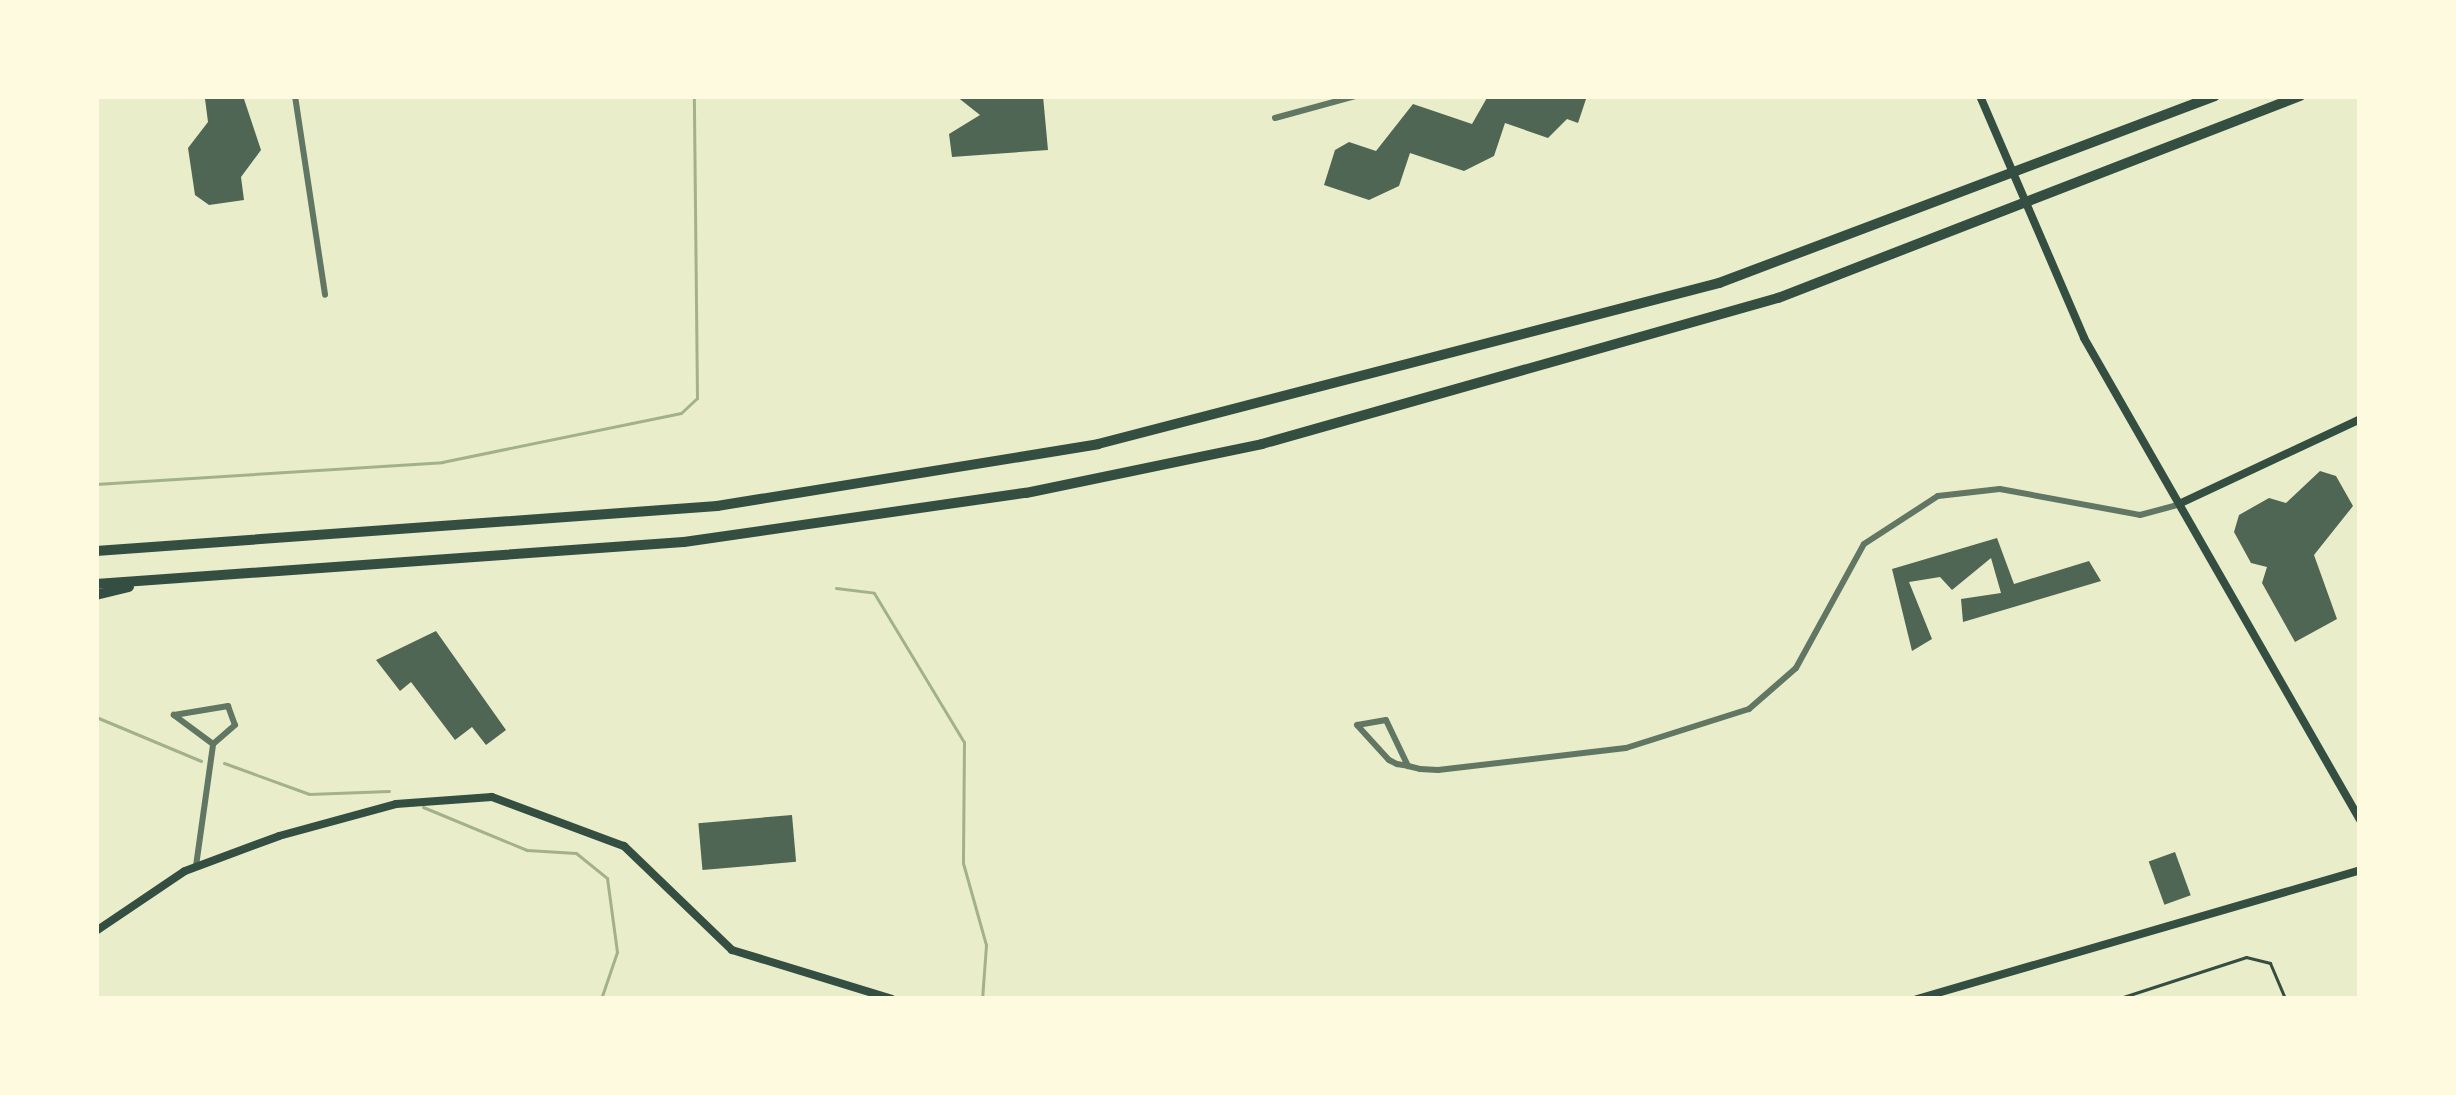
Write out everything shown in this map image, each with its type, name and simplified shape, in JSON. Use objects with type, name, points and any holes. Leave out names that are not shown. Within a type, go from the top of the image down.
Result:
[{"type":"highway","points":[[2179,111],[2206,96]]},
{"type":"highway","points":[[96,548],[122,550],[717,506],[1098,444],[1577,326],[1986,188],[2215,96]]},
{"type":"highway","points":[[96,584],[684,542],[1138,471],[1650,340],[2001,220],[2300,96]]},
{"type":"highway","points":[[96,595],[156,580]]},
{"type":"main road","points":[[1980,96],[2074,319],[2360,820]]},
{"type":"main road","points":[[2182,503],[2360,419]]},
{"type":"main road","points":[[96,931],[196,866],[396,804],[518,801],[624,847],[732,950],[892,999]]},
{"type":"main road","points":[[1917,999],[2360,869]]},
{"type":"street","points":[[296,96],[326,296]]},
{"type":"street","points":[[1275,118],[1356,96]]},
{"type":"street","points":[[1408,766],[1386,720],[1357,725],[1374,751],[1408,766],[1625,748],[1749,709],[1796,668],[1864,544],[1938,496],[2000,489],[2140,515],[2182,503]]},
{"type":"street","points":[[196,866],[213,744],[235,725],[228,706],[174,715],[213,744]]},
{"type":"path","points":[[2117,999],[2246,957],[2270,963],[2285,999]]},
{"type":"building","points":[[243,96],[261,150],[241,177],[244,200],[209,205],[195,195],[188,148],[208,122],[205,99]]},
{"type":"building","points":[[956,96],[1043,96],[1048,150],[952,157],[949,134],[980,115]]},
{"type":"building","points":[[1488,96],[1587,96],[1578,123],[1567,119],[1548,138],[1505,123],[1494,156],[1464,171],[1410,153],[1399,186],[1369,200],[1324,185],[1335,150],[1349,142],[1376,151],[1413,104],[1472,124]]},
{"type":"building","points":[[2320,471],[2336,476],[2353,506],[2314,555],[2337,619],[2295,642],[2262,583],[2267,567],[2251,563],[2234,532],[2239,515],[2269,498],[2286,503]]},
{"type":"building","points":[[1997,538],[2014,584],[2089,561],[2101,581],[1963,622],[1961,599],[2001,593],[1991,558],[1952,590],[1940,577],[1909,582],[1932,639],[1912,651],[1892,569]]},
{"type":"building","points":[[436,631],[506,730],[486,745],[472,727],[455,740],[411,682],[400,691],[376,660]]},
{"type":"building","points":[[792,815],[796,862],[702,870],[698,823]]},
{"type":"building","points":[[2175,852],[2191,895],[2164,905],[2149,862]]},
{"type":"waterway","points":[[96,484],[442,462],[681,413],[697,398],[694,96]]},
{"type":"waterway","points":[[836,588],[874,593],[964,742],[963,863],[986,945],[982,999]]},
{"type":"waterway","points":[[96,717],[201,761]]},
{"type":"waterway","points":[[224,763],[309,794],[389,791]]},
{"type":"waterway","points":[[423,807],[527,850],[576,853],[607,878],[617,952],[601,999]]}]
